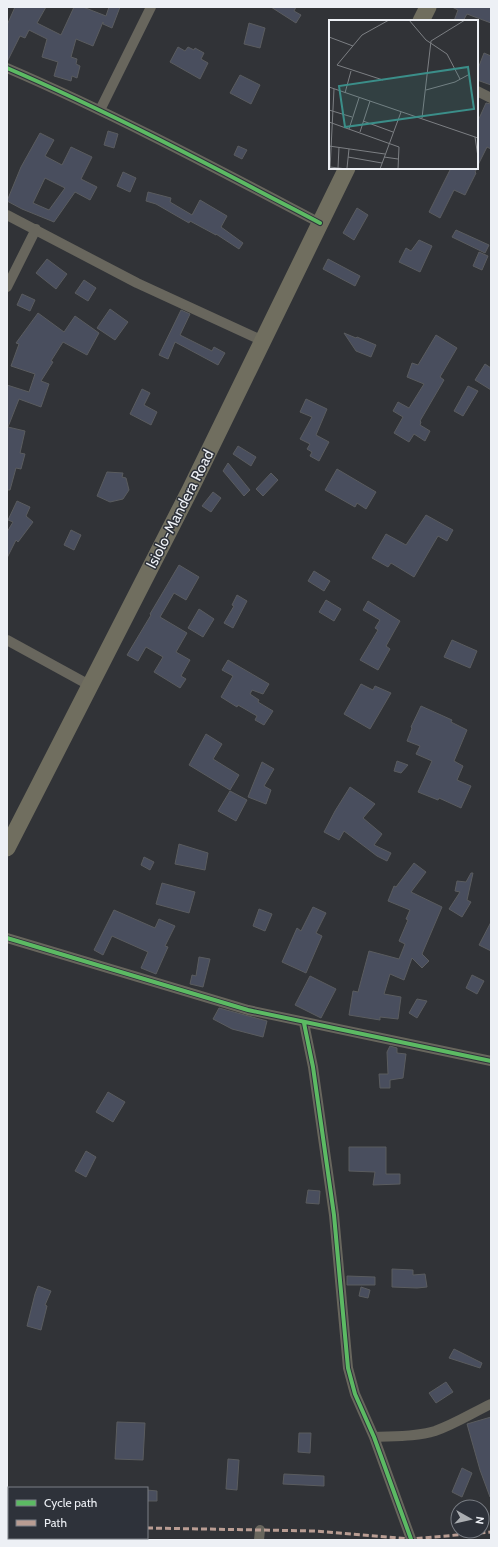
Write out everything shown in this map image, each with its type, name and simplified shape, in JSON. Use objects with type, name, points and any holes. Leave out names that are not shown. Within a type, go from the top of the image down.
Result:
[{"type":"highway","points":[[422,20],[428,7]]},
{"type":"highway","name":"Isiolo-Mandera Road","points":[[7,848],[190,490],[347,169]]},
{"type":"street","points":[[100,110],[151,7]]},
{"type":"street","points":[[7,68],[150,134],[320,223]]},
{"type":"street","points":[[478,92],[491,98]]},
{"type":"street","points":[[7,216],[36,229],[137,283],[263,340]]},
{"type":"street","points":[[7,287],[36,229]]},
{"type":"street","points":[[7,640],[91,686]]},
{"type":"street","points":[[7,938],[248,1010],[304,1023],[491,1061]]},
{"type":"street","points":[[304,1023],[313,1068],[334,1215],[348,1368],[355,1394],[374,1437],[412,1539]]},
{"type":"street","points":[[374,1437],[408,1435],[434,1431],[458,1421],[491,1404]]},
{"type":"building","points":[[15,7],[46,7],[37,23],[61,35],[74,7],[83,7],[106,16],[109,7],[120,7],[112,28],[103,24],[103,22],[93,46],[76,39],[71,57],[77,59],[76,64],[80,66],[77,78],[72,76],[71,81],[54,76],[58,62],[42,57],[47,39],[29,30],[25,38],[20,36],[7,62],[7,25]]},
{"type":"building","points":[[271,7],[296,7],[294,11],[301,15],[296,23]]},
{"type":"building","points":[[452,7],[491,7],[491,23],[467,14],[464,20],[454,20],[458,10]]},
{"type":"building","points":[[249,23],[265,28],[260,48],[244,44]]},
{"type":"building","points":[[178,47],[185,51],[188,47],[194,50],[195,48],[204,53],[201,59],[208,63],[200,79],[170,62]]},
{"type":"building","points":[[484,53],[491,56],[491,85],[478,80],[478,68]]},
{"type":"building","points":[[240,75],[260,85],[251,104],[230,93]]},
{"type":"building","points":[[486,103],[491,104],[491,149],[487,147],[478,165],[478,121]]},
{"type":"building","points":[[108,131],[118,134],[114,148],[104,145]]},
{"type":"building","points":[[40,133],[54,140],[45,156],[62,165],[71,147],[92,157],[81,179],[97,187],[90,200],[75,192],[54,222],[7,201],[21,167]],"holes":[[[45,178],[65,188],[49,210],[33,203]]]},
{"type":"building","points":[[238,146],[247,150],[242,159],[234,155]]},
{"type":"building","points":[[450,169],[476,169],[465,195],[454,190],[440,218],[429,212]]},
{"type":"building","points":[[123,172],[136,178],[130,192],[117,186]]},
{"type":"building","points":[[148,192],[171,198],[170,202],[192,215],[200,200],[227,216],[221,227],[243,243],[239,249],[216,234],[190,221],[189,223],[156,204],[146,201]]},
{"type":"building","points":[[357,208],[368,215],[354,240],[343,233]]},
{"type":"building","points":[[456,230],[489,245],[485,253],[452,237]]},
{"type":"building","points":[[419,240],[432,246],[420,272],[399,262],[406,248],[411,251]]},
{"type":"building","points":[[479,252],[488,256],[482,270],[473,266]]},
{"type":"building","points":[[47,259],[67,274],[56,289],[36,273]]},
{"type":"building","points":[[328,259],[360,276],[355,286],[323,269]]},
{"type":"building","points":[[84,280],[96,288],[88,301],[75,293]]},
{"type":"building","points":[[22,294],[35,300],[30,311],[17,305]]},
{"type":"building","points":[[110,309],[128,322],[115,340],[97,328]]},
{"type":"building","points":[[181,310],[190,314],[180,335],[212,351],[214,347],[225,353],[218,365],[175,342],[168,359],[159,355]]},
{"type":"building","points":[[38,313],[64,332],[75,316],[99,333],[87,355],[63,342],[41,381],[49,384],[41,407],[19,399],[8,427],[25,431],[20,453],[25,454],[21,469],[16,468],[10,490],[7,490],[7,385],[29,392],[35,374],[11,366],[19,344],[16,343]]},
{"type":"building","points":[[344,333],[376,345],[371,357],[356,351]]},
{"type":"building","points":[[436,335],[457,348],[440,377],[444,380],[420,421],[420,425],[430,431],[425,441],[414,434],[409,442],[394,433],[403,417],[393,411],[398,402],[409,408],[424,384],[407,377],[412,363],[418,365]]},
{"type":"building","points":[[485,364],[491,368],[491,390],[475,380]]},
{"type":"building","points":[[468,386],[478,391],[463,416],[454,411]]},
{"type":"building","points":[[142,389],[150,393],[144,405],[157,412],[151,425],[130,414]]},
{"type":"building","points":[[306,399],[327,409],[316,435],[329,442],[319,461],[310,456],[312,452],[307,449],[310,444],[300,439],[312,417],[300,412]]},
{"type":"building","points":[[238,446],[256,457],[251,466],[233,454]]},
{"type":"building","points":[[228,463],[250,490],[244,496],[223,471]]},
{"type":"building","points":[[337,469],[376,492],[366,509],[357,503],[355,507],[325,490]]},
{"type":"building","points":[[107,472],[123,473],[122,477],[126,478],[129,490],[123,499],[110,502],[97,496]]},
{"type":"building","points":[[271,473],[278,480],[263,496],[256,489]]},
{"type":"building","points":[[213,492],[221,498],[211,512],[202,506]]},
{"type":"building","points":[[17,501],[30,507],[26,516],[33,522],[18,542],[16,540],[7,558],[7,532],[13,522],[8,520]]},
{"type":"building","points":[[426,515],[453,530],[447,541],[438,536],[414,577],[391,563],[388,567],[372,558],[386,534],[406,545]]},
{"type":"building","points":[[71,530],[81,535],[74,550],[64,545]]},
{"type":"building","points":[[179,565],[199,577],[186,600],[174,593],[160,617],[187,633],[176,652],[190,660],[181,676],[186,679],[180,688],[154,672],[163,657],[146,647],[138,661],[127,655]]},
{"type":"building","points":[[314,571],[330,581],[324,591],[308,581]]},
{"type":"building","points":[[237,595],[247,601],[233,628],[224,623],[234,606],[232,605]]},
{"type":"building","points":[[326,600],[341,609],[334,621],[319,612]]},
{"type":"building","points":[[368,601],[400,621],[386,646],[390,649],[378,670],[360,660],[378,630],[375,628],[380,620],[363,610]]},
{"type":"building","points":[[199,609],[214,619],[203,637],[188,628]]},
{"type":"building","points":[[452,640],[477,651],[470,668],[444,657]]},
{"type":"building","points":[[228,660],[269,684],[263,694],[252,690],[250,694],[259,700],[258,702],[273,711],[264,725],[255,720],[257,716],[238,705],[237,707],[221,697],[233,676],[222,670]]},
{"type":"building","points":[[361,684],[373,690],[375,686],[391,693],[370,729],[344,714]]},
{"type":"building","points":[[421,706],[452,720],[451,722],[467,730],[454,761],[463,766],[457,780],[471,786],[461,808],[439,798],[438,800],[418,792],[432,761],[416,754],[420,746],[407,741],[412,728],[411,727]]},
{"type":"building","points":[[206,734],[222,744],[213,759],[239,775],[230,790],[189,765]]},
{"type":"building","points":[[397,761],[408,765],[401,773],[394,771]]},
{"type":"building","points":[[262,762],[274,769],[264,786],[271,790],[266,804],[248,797]]},
{"type":"building","points":[[350,787],[375,804],[363,818],[382,834],[374,845],[391,853],[387,861],[377,856],[344,831],[339,840],[324,832]]},
{"type":"building","points":[[230,791],[247,800],[236,821],[218,811]]},
{"type":"building","points":[[179,844],[208,853],[205,870],[175,864]]},
{"type":"building","points":[[144,857],[154,862],[150,870],[141,865]]},
{"type":"building","points":[[414,863],[426,872],[411,892],[442,907],[422,954],[429,961],[422,968],[412,958],[404,980],[390,974],[384,994],[401,997],[398,1019],[380,1017],[380,1020],[349,1015],[353,991],[358,992],[369,951],[399,959],[405,944],[399,941],[408,920],[406,919],[410,910],[388,901],[394,886],[396,887]]},
{"type":"building","points":[[471,873],[473,873],[467,900],[471,902],[462,917],[449,909],[460,892],[455,891],[457,881],[466,882]]},
{"type":"building","points":[[162,883],[195,892],[189,913],[156,904]]},
{"type":"building","points":[[313,907],[326,913],[316,933],[322,936],[306,973],[282,962],[297,928],[301,931]]},
{"type":"building","points":[[259,909],[272,914],[265,931],[253,926]]},
{"type":"building","points":[[114,910],[155,928],[159,919],[175,926],[165,946],[168,947],[156,974],[141,968],[148,952],[112,936],[103,955],[94,950]]},
{"type":"building","points":[[491,922],[491,951],[479,945]]},
{"type":"building","points":[[199,957],[210,959],[203,987],[190,984],[192,975],[196,976]]},
{"type":"building","points":[[472,975],[484,981],[477,994],[466,988]]},
{"type":"building","points":[[310,976],[336,989],[321,1018],[295,1005]]},
{"type":"building","points":[[417,999],[427,1001],[417,1018],[409,1013]]},
{"type":"building","points":[[219,1008],[267,1021],[263,1037],[232,1029],[213,1019]]},
{"type":"building","points":[[390,1046],[397,1048],[397,1053],[406,1054],[403,1078],[390,1080],[390,1088],[380,1088],[379,1074],[388,1074],[387,1052]]},
{"type":"building","points":[[108,1092],[125,1102],[113,1122],[96,1112]]},
{"type":"building","points":[[349,1147],[386,1147],[386,1174],[400,1174],[400,1184],[373,1185],[375,1172],[349,1171]]},
{"type":"building","points":[[86,1151],[96,1157],[86,1177],[75,1171]]},
{"type":"building","points":[[308,1190],[320,1191],[319,1204],[306,1203]]},
{"type":"building","points":[[392,1269],[413,1270],[413,1275],[425,1274],[427,1287],[392,1287]]},
{"type":"building","points":[[347,1276],[375,1277],[375,1285],[347,1285]]},
{"type":"building","points":[[38,1286],[51,1291],[45,1305],[47,1306],[41,1330],[27,1326]]},
{"type":"building","points":[[361,1287],[370,1290],[368,1298],[359,1296]]},
{"type":"building","points":[[454,1349],[482,1363],[480,1368],[449,1358]]},
{"type":"building","points":[[446,1382],[453,1392],[436,1403],[429,1393]]},
{"type":"building","points":[[491,1417],[490,1497],[480,1470],[467,1424]]},
{"type":"building","points":[[117,1422],[145,1423],[143,1460],[115,1459]]},
{"type":"building","points":[[299,1433],[311,1433],[310,1453],[298,1452]]},
{"type":"building","points":[[228,1459],[239,1460],[237,1490],[226,1489]]},
{"type":"building","points":[[462,1468],[472,1473],[462,1497],[452,1492]]},
{"type":"building","points":[[284,1474],[324,1476],[324,1486],[283,1484]]},
{"type":"building","points":[[148,1490],[157,1491],[157,1501],[148,1501]]},
{"type":"marked path","points":[[148,1528],[316,1531],[411,1539],[491,1532]]},
{"type":"cycle path","points":[[7,68],[126,123],[320,223]]},
{"type":"cycle path","points":[[7,938],[248,1010],[491,1061]]},
{"type":"cycle path","points":[[304,1023],[313,1067],[334,1215],[348,1368],[355,1394],[374,1437],[411,1539]]}]
